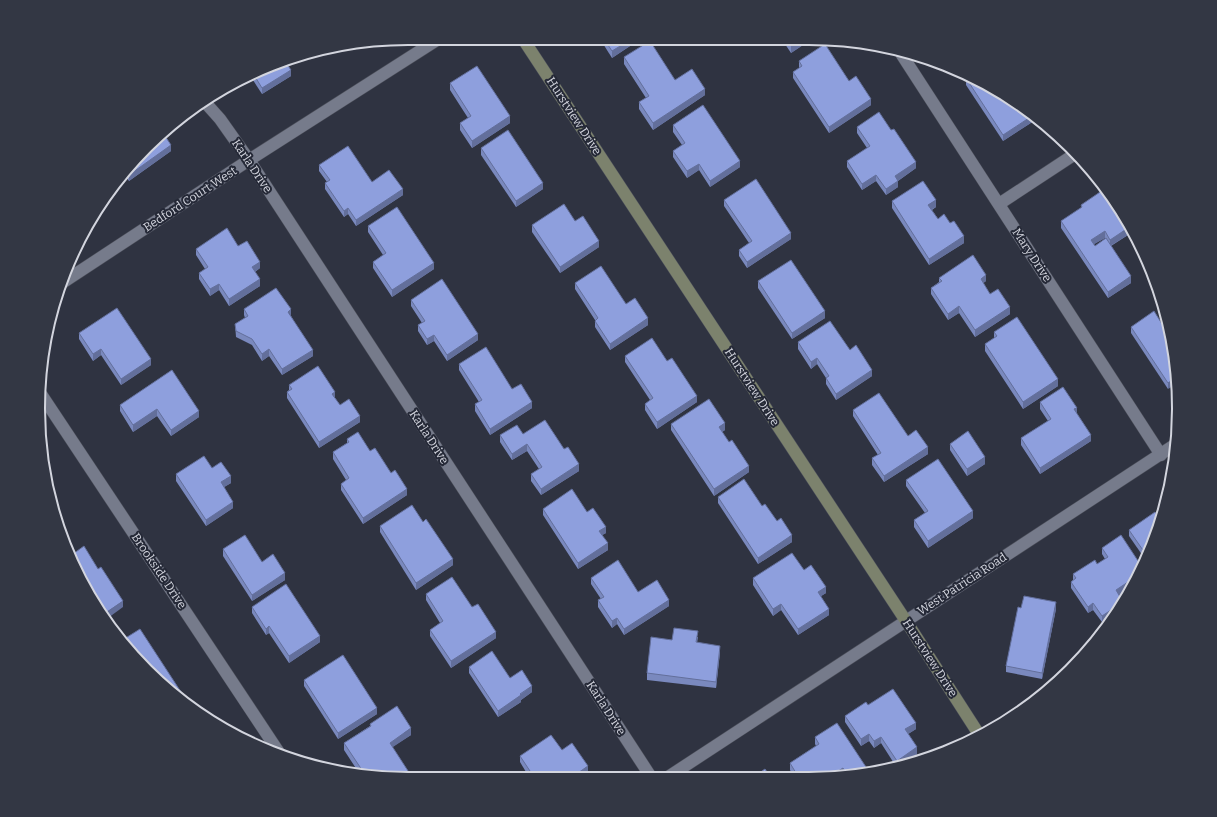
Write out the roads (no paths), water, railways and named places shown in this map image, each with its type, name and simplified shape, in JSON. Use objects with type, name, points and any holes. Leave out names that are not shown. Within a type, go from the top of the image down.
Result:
[{"type":"street","name":"Bedford Court West","points":[[69,278],[249,160],[429,45]]},
{"type":"street","name":"Hurstview Drive","points":[[527,45],[977,731]]},
{"type":"street","name":"Mary Drive","points":[[903,57],[1161,455]]},
{"type":"street","name":"Karla Drive","points":[[208,105],[220,119],[249,160],[648,772]]},
{"type":"street","points":[[999,204],[1071,157]]},
{"type":"street","name":"Brookside Drive","points":[[45,401],[275,746]]},
{"type":"street","name":"West Patricia Road","points":[[676,772],[1170,449]]}]
